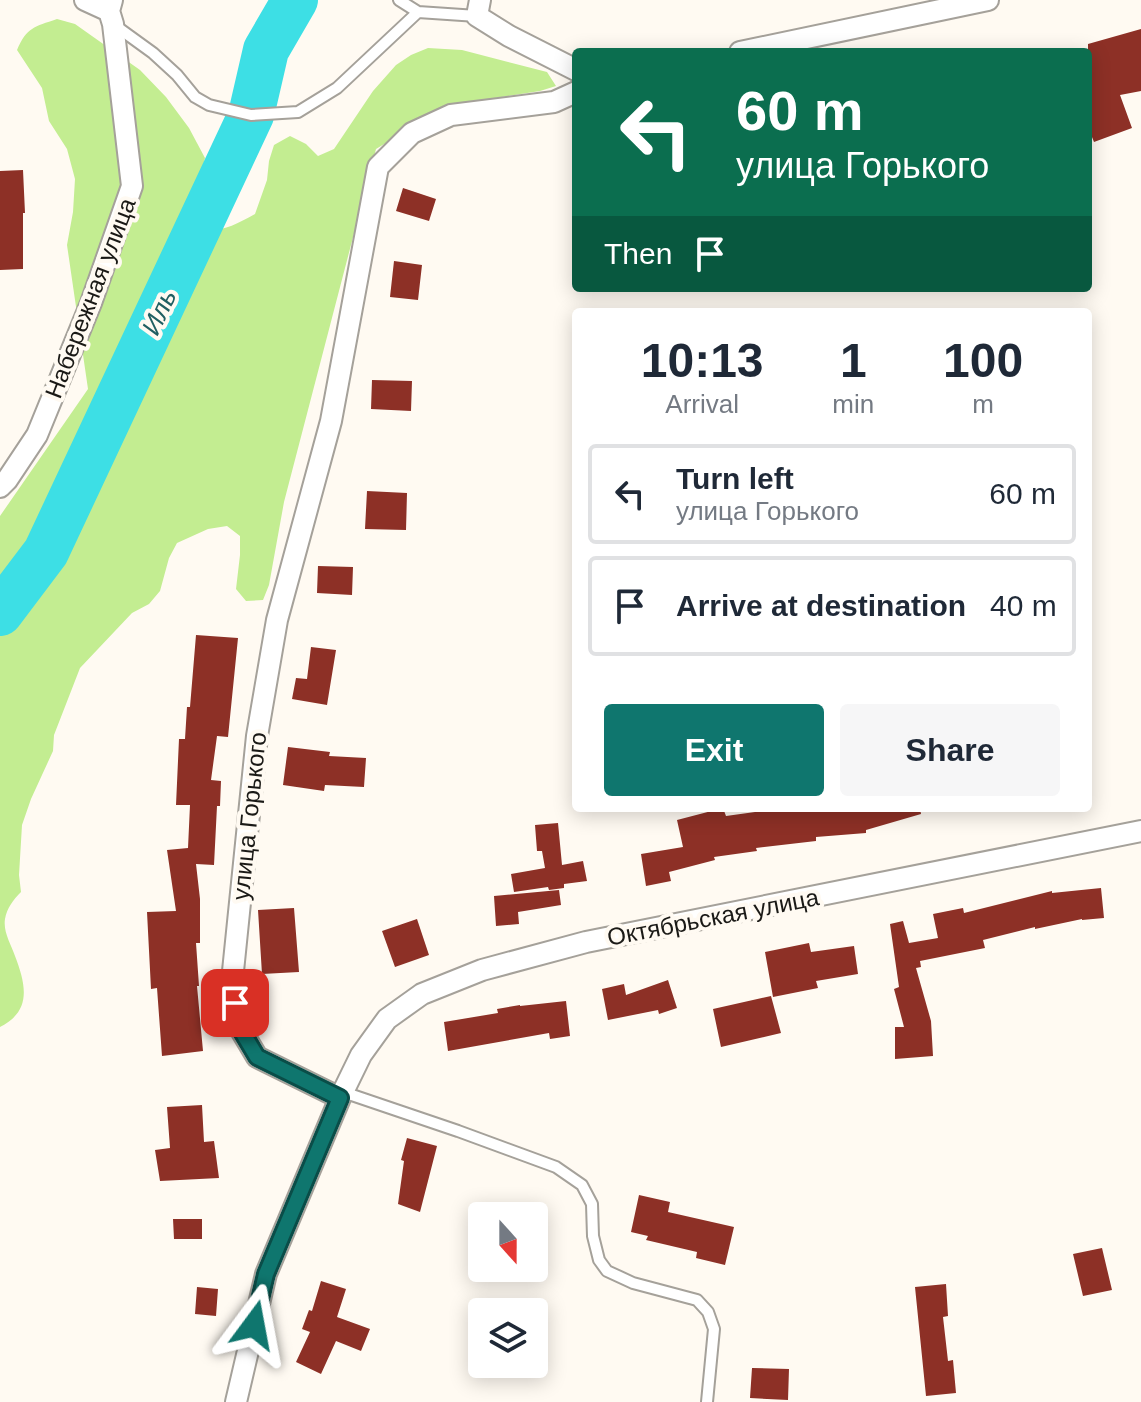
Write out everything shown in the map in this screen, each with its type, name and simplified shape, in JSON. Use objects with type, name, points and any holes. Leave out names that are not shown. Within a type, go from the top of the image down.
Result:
[{"type":"street","points":[[85,0],[111,12]]},
{"type":"street","points":[[759,48],[988,0]]},
{"type":"street","points":[[478,8],[509,36],[572,68]]},
{"type":"street","name":"Набережная улица","points":[[0,487],[37,435],[91,303],[132,186],[111,12]]},
{"type":"street","name":"улица Горького","points":[[341,1095],[257,1057],[238,1025],[232,981],[257,736],[277,620],[331,421],[378,167],[412,133],[451,115],[554,102],[572,94]]},
{"type":"street","name":"Октябрьская улица","points":[[341,1095],[361,1055],[387,1019],[422,994],[482,970],[586,942],[1141,831]]},
{"type":"street","points":[[236,1402],[266,1274],[341,1095]]},
{"type":"lane","points":[[399,0],[418,12],[478,8]]},
{"type":"lane","points":[[111,12],[177,75],[195,97],[209,105],[251,115],[298,112],[337,88],[418,12]]},
{"type":"lane","points":[[341,1095],[458,1131],[556,1167],[582,1185],[592,1204],[593,1236],[599,1260],[607,1271],[633,1283],[697,1300],[708,1312],[714,1329],[707,1402]]},
{"type":"green space","points":[[57,19],[75,24],[140,70],[166,97],[189,128],[205,158],[196,194],[187,209],[190,227],[200,229],[224,228],[255,214],[267,180],[274,145],[290,136],[306,144],[318,156],[334,149],[373,91],[396,65],[428,48],[462,50],[547,72],[556,86],[443,106],[376,149],[284,502],[269,585],[263,600],[246,601],[236,589],[240,536],[227,526],[208,529],[177,543],[169,558],[160,591],[149,604],[132,613],[80,668],[54,735],[53,751],[22,825],[21,892],[9,908],[5,924],[22,977],[24,996],[17,1013],[0,1027],[0,516],[88,389],[67,245],[75,179],[67,149],[49,121],[42,88],[17,50],[32,29]]},
{"type":"building","points":[[1141,29],[1141,91],[1120,95],[1132,128],[1094,142],[1092,48],[1088,48],[1088,44]]},
{"type":"building","points":[[23,170],[23,269],[0,270],[0,171]]},
{"type":"building","points":[[403,188],[436,199],[429,221],[396,211]]},
{"type":"building","points":[[394,261],[422,265],[418,300],[390,297]]},
{"type":"building","points":[[372,380],[412,381],[411,411],[371,409]]},
{"type":"building","points":[[367,491],[407,493],[406,530],[365,529]]},
{"type":"building","points":[[318,566],[353,567],[352,595],[317,593]]},
{"type":"building","points":[[196,635],[238,638],[228,737],[217,736],[211,780],[221,781],[214,865],[196,864],[200,899],[200,943],[196,943],[197,986],[203,1051],[162,1056],[157,988],[151,989],[147,912],[176,911],[167,850],[188,848],[190,805],[176,805],[179,739],[185,739]]},
{"type":"building","points":[[311,647],[336,650],[327,705],[292,699],[296,678],[307,679]]},
{"type":"building","points":[[288,747],[330,752],[329,756],[366,758],[364,787],[325,785],[324,791],[283,785]]},
{"type":"building","points":[[708,812],[724,812],[726,816],[756,812],[921,814],[866,830],[866,833],[816,837],[816,841],[714,857],[715,860],[669,872],[671,881],[646,886],[641,854],[683,847],[677,820]]},
{"type":"building","points":[[558,823],[562,865],[583,861],[587,881],[564,884],[564,888],[514,892],[511,874],[545,868],[542,851],[537,851],[535,825]]},
{"type":"building","points":[[1101,888],[1104,918],[1035,927],[983,940],[985,948],[920,961],[921,967],[916,968],[931,1021],[933,1056],[895,1059],[895,1027],[904,1027],[894,989],[899,987],[890,924],[903,921],[909,943],[938,938],[933,914],[963,908],[964,913],[1052,891]]},
{"type":"building","points":[[559,890],[561,905],[518,912],[519,924],[496,926],[494,896]]},
{"type":"building","points":[[294,908],[299,972],[262,974],[258,910]]},
{"type":"building","points":[[417,919],[429,955],[395,967],[382,931]]},
{"type":"building","points":[[809,943],[811,952],[854,946],[858,974],[816,981],[818,988],[773,997],[765,952]]},
{"type":"building","points":[[668,980],[677,1008],[659,1014],[658,1010],[608,1020],[602,989],[624,984],[626,995]]},
{"type":"building","points":[[771,996],[781,1033],[721,1047],[713,1009]]},
{"type":"building","points":[[566,1001],[570,1036],[550,1039],[549,1033],[448,1051],[444,1022],[498,1013],[497,1009],[520,1005]]},
{"type":"building","points":[[202,1105],[204,1142],[214,1141],[219,1178],[160,1181],[155,1150],[170,1148],[167,1107]]},
{"type":"building","points":[[407,1138],[437,1146],[420,1212],[398,1204],[404,1161],[401,1160]]},
{"type":"building","points":[[639,1195],[670,1202],[668,1212],[734,1227],[725,1265],[696,1258],[697,1252],[646,1240],[648,1236],[631,1232]]},
{"type":"building","points":[[173,1219],[202,1219],[202,1239],[174,1239]]},
{"type":"building","points":[[1102,1248],[1112,1290],[1083,1296],[1073,1254]]},
{"type":"building","points":[[321,1281],[346,1289],[337,1317],[370,1329],[361,1351],[336,1341],[321,1374],[296,1362],[310,1332],[302,1329],[309,1310],[312,1311]]},
{"type":"building","points":[[946,1284],[948,1316],[943,1317],[948,1361],[953,1360],[956,1393],[926,1396],[915,1287]]},
{"type":"building","points":[[197,1287],[218,1289],[216,1316],[195,1314]]},
{"type":"building","points":[[752,1368],[789,1369],[788,1400],[750,1398]]},
{"type":"waterway","name":"Иль","points":[[0,613],[46,552],[251,115],[266,50],[295,0]]},
{"type":"route","points":[[235,1003],[238,1025],[257,1057],[340,1098],[266,1274],[254,1325]]}]
